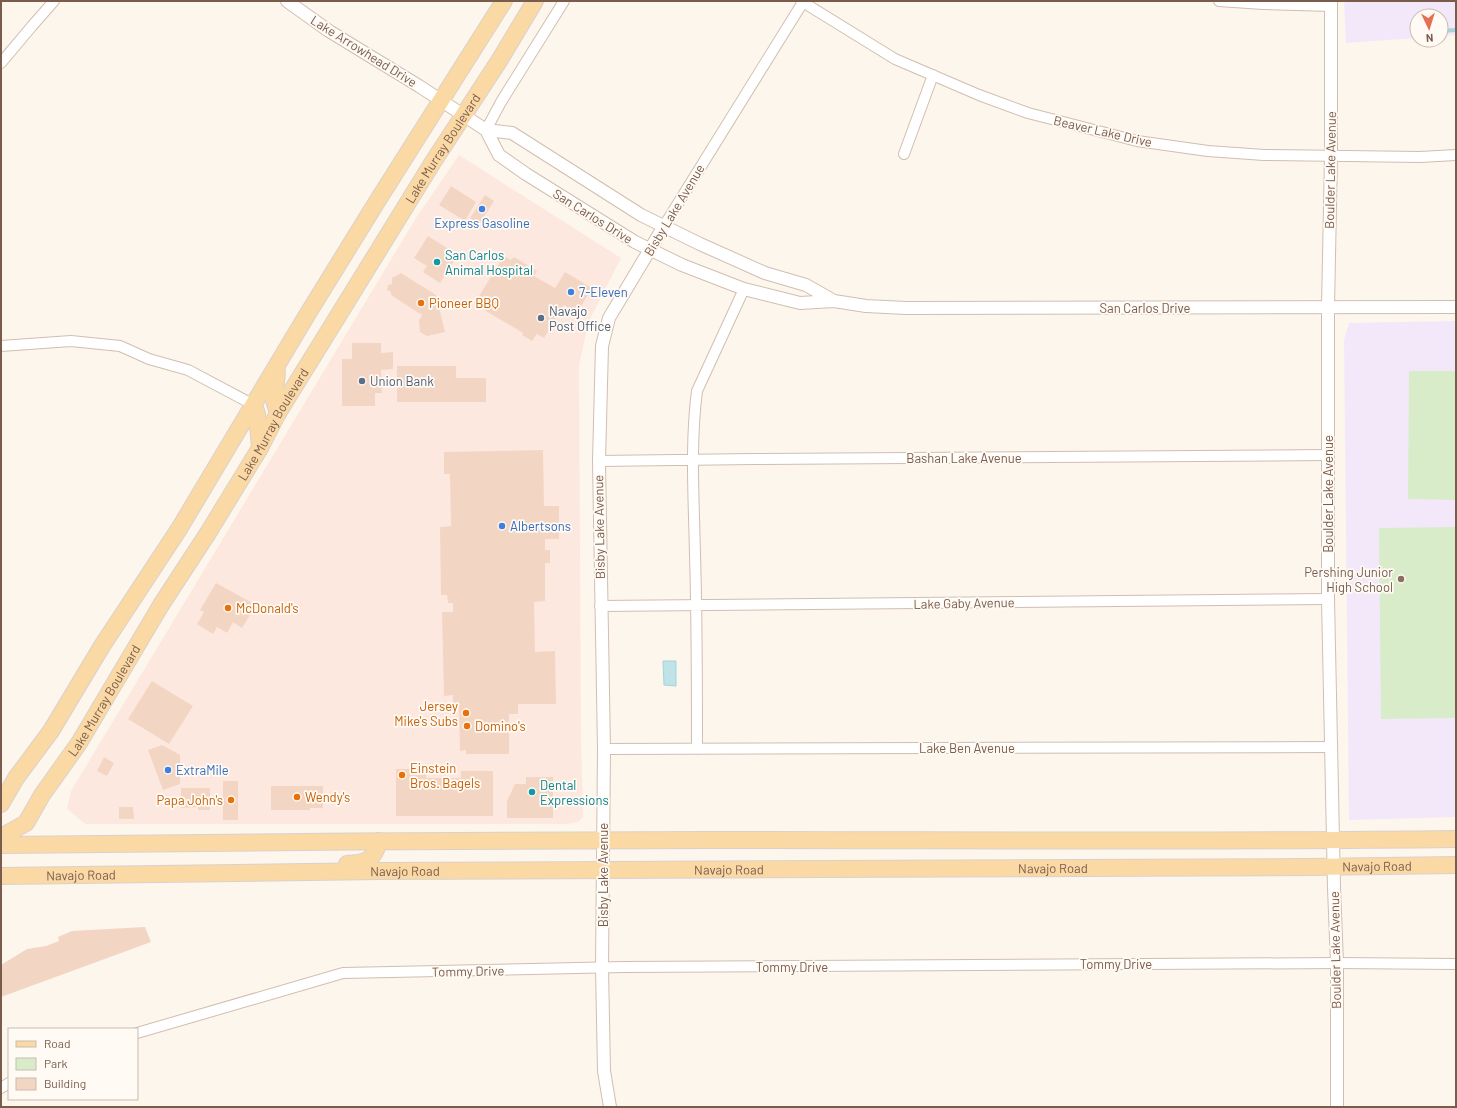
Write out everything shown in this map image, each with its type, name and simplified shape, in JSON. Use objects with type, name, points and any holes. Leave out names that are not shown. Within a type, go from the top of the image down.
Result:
[{"type":"main road","name":"Lake Murray Boulevard","points":[[1,804],[16,778],[51,730],[102,646],[175,535],[374,206],[504,1]]},
{"type":"main road","name":"Lake Murray Boulevard","points":[[1,837],[26,823],[42,795],[79,743],[161,605],[208,533],[260,448],[278,413],[429,168],[535,1]]},
{"type":"main road","points":[[278,365],[274,400],[278,413]]},
{"type":"main road","points":[[254,405],[257,414],[260,448]]},
{"type":"main road","name":"Navajo Road","points":[[1,845],[176,842],[603,840],[1456,839]]},
{"type":"main road","points":[[286,872],[304,864],[361,863],[371,859],[377,851],[379,842]]},
{"type":"main road","name":"Navajo Road","points":[[1,876],[286,872],[1456,865]]},
{"type":"street","points":[[1,63],[54,1]]},
{"type":"street","name":"Lake Arrowhead Drive","points":[[287,1],[329,30],[441,100]]},
{"type":"street","name":"Lake Murray Boulevard","points":[[486,130],[501,102],[564,1]]},
{"type":"street","points":[[1219,1],[1263,4],[1331,4]]},
{"type":"street","name":"Beaver Lake Drive","points":[[802,2],[895,59],[978,95],[1019,110],[1137,141],[1208,151],[1264,154],[1420,157],[1456,155]]},
{"type":"street","name":"Bisby Lake Avenue","points":[[610,1107],[604,1071],[602,968],[604,749],[600,606],[599,461],[602,346],[609,318],[802,2]]},
{"type":"street","name":"Boulder Lake Avenue","points":[[1331,4],[1331,156],[1328,307],[1328,599],[1337,963],[1337,1107]]},
{"type":"street","points":[[904,154],[933,75]]},
{"type":"street","name":"San Carlos Drive","points":[[441,100],[486,130],[512,133],[641,214],[664,226],[765,273],[806,285],[834,301]]},
{"type":"street","name":"San Carlos Drive","points":[[486,130],[499,155],[526,174],[635,242],[682,265],[744,289],[800,303],[834,301],[866,306],[906,308],[1456,307]]},
{"type":"street","points":[[697,749],[697,606],[693,460],[697,391],[744,289]]},
{"type":"street","points":[[1,346],[71,341],[120,346],[149,359],[188,370],[254,405]]},
{"type":"street","name":"Bashan Lake Avenue","points":[[599,461],[1329,455]]},
{"type":"street","name":"Lake Gaby Avenue","points":[[600,606],[1328,599]]},
{"type":"street","name":"Lake Ben Avenue","points":[[604,749],[1331,747]]},
{"type":"street","name":"Tommy Drive","points":[[138,1033],[343,973],[602,968],[1337,963],[1456,964]]},
{"type":"shaded area","points":[[1344,1],[1456,1],[1456,35],[1449,35],[1449,8],[1409,8],[1409,39],[1346,43]]},
{"type":"shaded area","points":[[459,155],[621,258],[589,321],[579,365],[581,738],[583,817],[578,822],[568,824],[85,824],[67,809],[71,791],[416,218]]},
{"type":"shaded area","name":"Pershing Junior High School","points":[[1456,321],[1456,817],[1349,820],[1344,340],[1349,323]]},
{"type":"green space","points":[[1409,371],[1456,371],[1456,500],[1408,499]]},
{"type":"green space","points":[[1456,527],[1456,718],[1381,719],[1379,528]]},
{"type":"water","points":[[663,661],[676,661],[676,686],[664,685]]},
{"type":"building","name":"Express Gasoline","points":[[451,186],[476,202],[465,221],[439,205]]},
{"type":"building","name":"Express Gasoline","points":[[485,195],[494,201],[479,224],[470,218]]},
{"type":"building","name":"San Carlos Animal Hospital","points":[[428,236],[458,255],[440,283],[423,272],[427,266],[414,258]]},
{"type":"building","points":[[504,256],[511,260],[514,257],[537,271],[534,276],[555,288],[565,272],[592,288],[577,313],[564,305],[544,338],[537,334],[532,341],[522,335],[523,333],[474,304]]},
{"type":"building","name":"Pioneer BBQ","points":[[401,273],[436,295],[445,332],[427,336],[420,332],[419,320],[422,316],[421,313],[420,314],[391,295],[391,292],[387,290],[388,285],[392,284],[392,278]]},
{"type":"building","name":"Union Bank","points":[[352,343],[381,343],[381,353],[393,352],[393,369],[381,370],[382,393],[375,393],[375,406],[342,406],[342,359],[352,359]]},
{"type":"building","points":[[397,366],[456,366],[456,378],[486,378],[486,402],[397,402]]},
{"type":"building","points":[[543,450],[544,506],[559,506],[559,539],[545,539],[545,550],[550,550],[550,563],[545,563],[545,601],[534,602],[535,652],[555,651],[556,704],[518,704],[518,714],[509,714],[509,754],[466,754],[466,750],[460,751],[459,705],[453,705],[453,695],[444,696],[442,612],[453,612],[453,603],[448,603],[447,595],[441,595],[440,527],[451,526],[450,474],[444,474],[444,452]]},
{"type":"building","name":"McDonald's","points":[[216,583],[256,605],[242,628],[233,622],[227,633],[217,627],[213,634],[197,624],[204,612],[200,610]]},
{"type":"building","points":[[152,681],[193,706],[169,744],[128,719]]},
{"type":"building","name":"ExtraMile","points":[[162,745],[180,755],[180,784],[163,790],[148,750]]},
{"type":"building","points":[[104,757],[114,763],[107,776],[97,771]]},
{"type":"building","points":[[396,769],[426,769],[426,778],[461,778],[461,771],[493,771],[493,816],[396,816]]},
{"type":"building","name":"Dental Expressions","points":[[526,777],[553,777],[553,818],[507,818],[507,801],[515,784],[526,784]]},
{"type":"building","name":"Papa John's","points":[[223,781],[238,781],[238,820],[223,820]]},
{"type":"building","name":"Wendy's","points":[[271,786],[323,786],[323,808],[310,808],[310,810],[271,810]]},
{"type":"building","points":[[181,788],[210,788],[210,810],[198,810],[198,807],[181,808]]},
{"type":"building","points":[[119,807],[133,807],[134,819],[119,819]]},
{"type":"building","points":[[145,927],[151,942],[1,997],[1,965],[27,949],[46,946],[59,941],[58,937],[72,931]]},
{"type":"waterway","points":[[1449,30],[1456,30]]},
{"type":"place","name":"Express Gasoline","points":[[482,209]]},
{"type":"place","name":"San Carlos Animal Hospital","points":[[437,262]]},
{"type":"place","name":"7-Eleven","points":[[571,292]]},
{"type":"place","name":"Pioneer BBQ","points":[[421,303]]},
{"type":"place","name":"Navajo Post Office","points":[[541,318]]},
{"type":"place","name":"Union Bank","points":[[362,381]]},
{"type":"place","name":"Albertsons","points":[[502,526]]},
{"type":"place","name":"Pershing Junior High School","points":[[1401,579]]},
{"type":"place","name":"McDonald's","points":[[228,608]]},
{"type":"place","name":"Jersey Mike's Subs","points":[[466,713]]},
{"type":"place","name":"Domino's","points":[[467,726]]},
{"type":"place","name":"ExtraMile","points":[[168,770]]},
{"type":"place","name":"Einstein Bros. Bagels","points":[[402,775]]},
{"type":"place","name":"Dental Expressions","points":[[532,792]]},
{"type":"place","name":"Wendy's","points":[[297,797]]},
{"type":"place","name":"Papa John's","points":[[231,800]]}]
